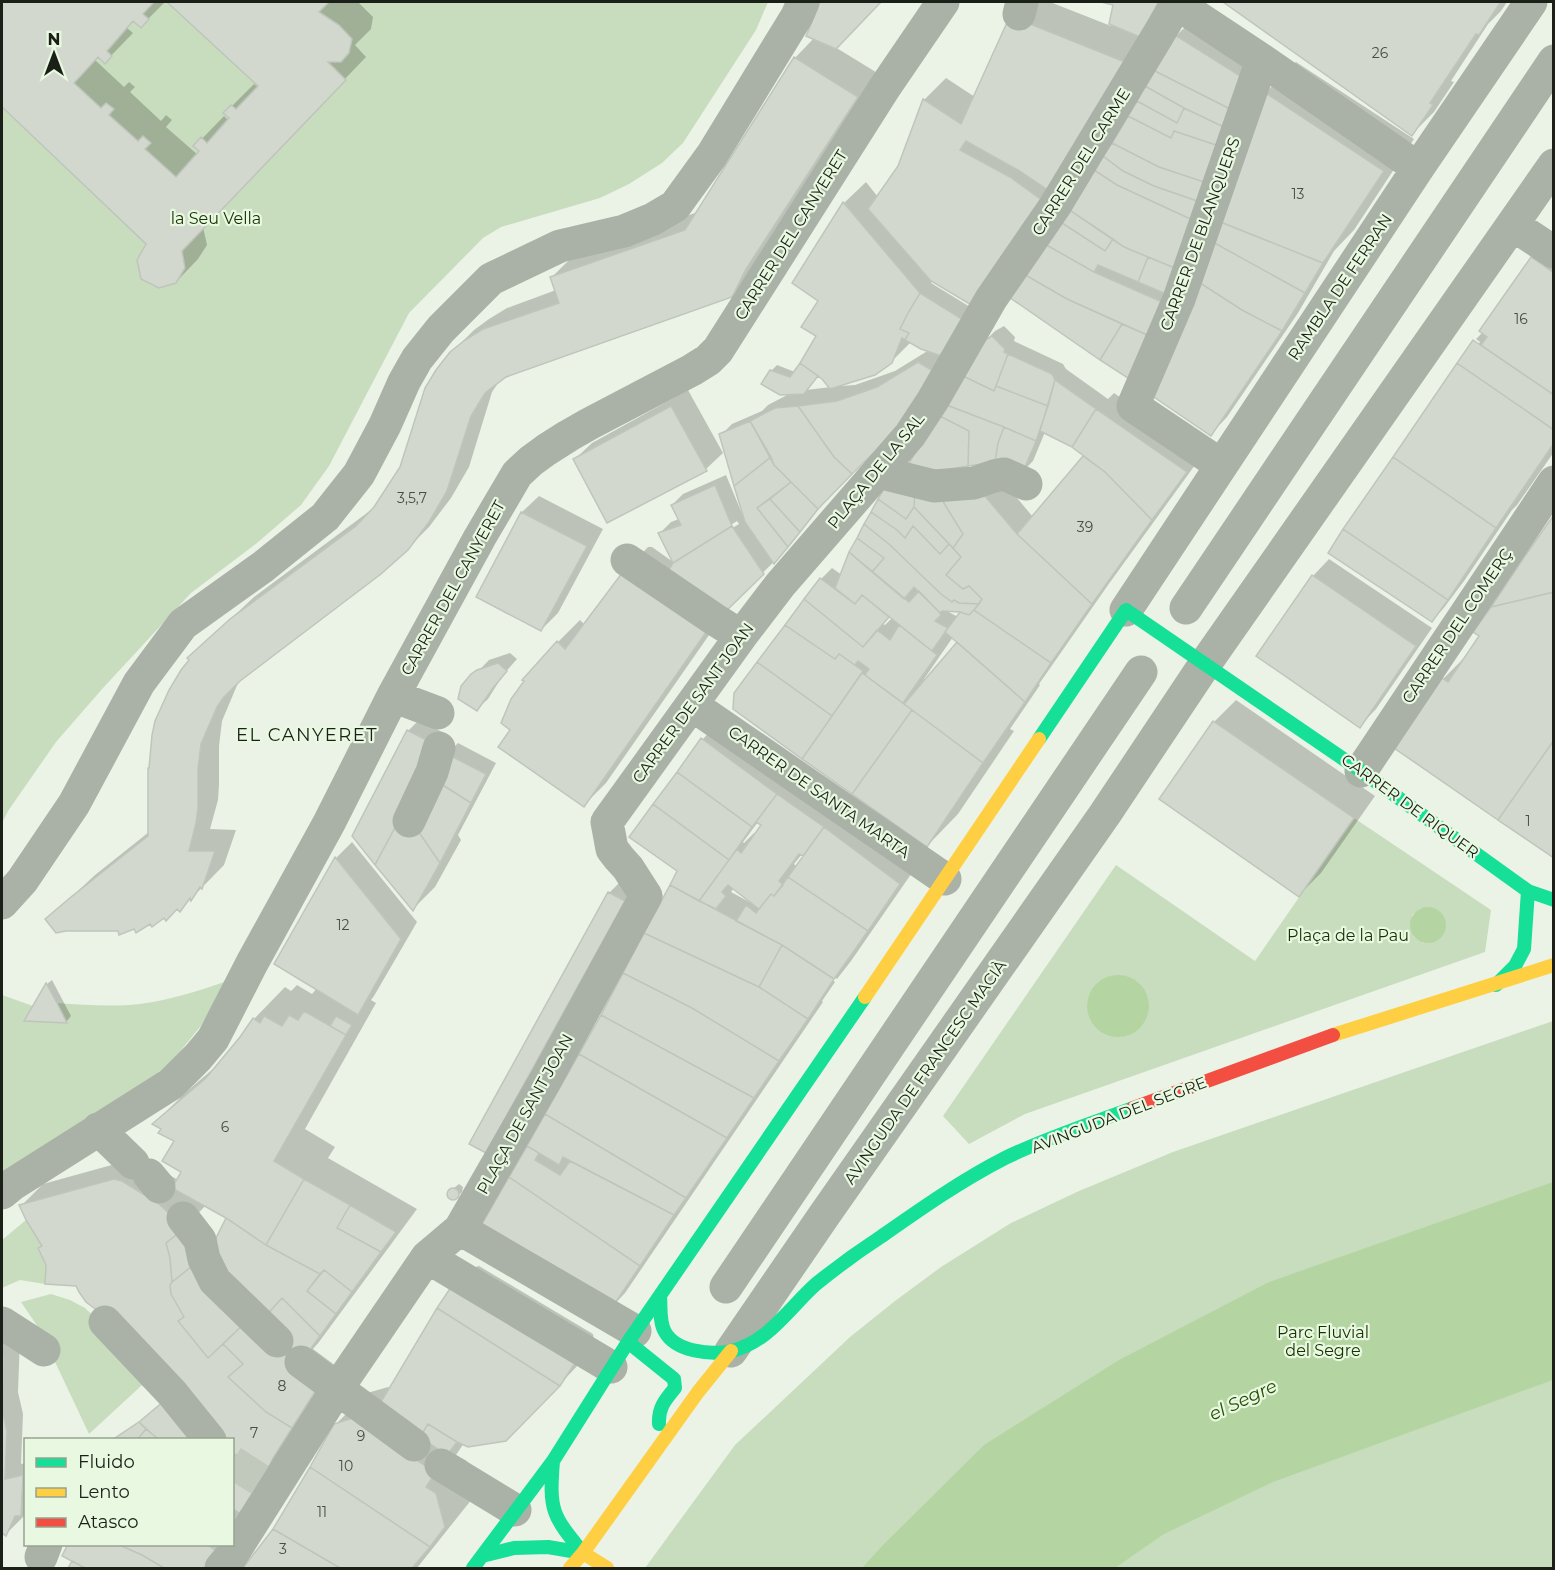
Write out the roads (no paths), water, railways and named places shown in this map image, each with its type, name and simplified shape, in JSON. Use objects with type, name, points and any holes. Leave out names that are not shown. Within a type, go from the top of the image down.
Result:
[{"type":"main road","points":[[473,1569],[553,1461],[660,1296],[1126,610],[1205,664]]},
{"type":"main road","name":"CARRER DE RIQUER","points":[[1205,664],[1361,771],[1527,891]]},
{"type":"main road","points":[[1496,985],[1515,966],[1524,950],[1527,891],[1554,900]]},
{"type":"main road","name":"AVINGUDA DEL SEGRE","points":[[731,1351],[756,1342],[816,1284],[862,1249],[923,1208],[1005,1159],[1145,1103],[1334,1035],[1554,965]]},
{"type":"main road","points":[[660,1296],[663,1326],[666,1334],[674,1342],[698,1352],[731,1351]]},
{"type":"main road","name":"AVINGUDA DE FRANCESC MACIÀ","points":[[570,1569],[698,1392],[731,1351]]},
{"type":"main road","points":[[623,1352],[674,1379],[675,1388],[658,1397]]},
{"type":"main road","points":[[658,1397],[680,1417]]},
{"type":"main road","points":[[658,1397],[657,1413],[661,1444]]},
{"type":"main road","points":[[553,1461],[552,1506],[555,1515],[583,1553],[607,1569]]},
{"type":"main road","points":[[482,1556],[514,1548],[548,1547],[583,1553]]},
{"type":"street","points":[[2,903],[22,881],[74,804],[139,683],[183,624],[264,566],[325,517],[359,474],[386,425],[404,382],[417,359],[441,329],[491,279],[560,246],[624,231],[675,206],[712,155],[797,16],[803,2]]},
{"type":"street","points":[[1177,2],[1418,168]]},
{"type":"street","name":"CARRER DEL CARME","points":[[980,320],[991,299],[1055,206],[1177,2]]},
{"type":"street","name":"RAMBLA DE FERRAN","points":[[1126,610],[1418,168],[1531,2]]},
{"type":"street","name":"CARRER DEL CANYERET","points":[[5,1194],[98,1129],[171,1084],[213,1039],[329,823],[393,696],[517,474],[553,445],[692,370],[708,360],[718,350],[939,4]]},
{"type":"street","name":"CARRER DE BLANQUERS","points":[[1221,465],[1133,406],[1179,299],[1262,60]]},
{"type":"street","points":[[1186,608],[1554,61]]},
{"type":"street","points":[[1205,664],[1554,165]]},
{"type":"street","points":[[1513,225],[1554,252]]},
{"type":"street","name":"PLAÇA DE LA SAL","points":[[780,585],[910,435],[980,320]]},
{"type":"street","points":[[878,472],[934,486],[974,483],[1004,474],[1026,484]]},
{"type":"street","name":"CARRER DEL COMERÇ","points":[[1361,771],[1554,482]]},
{"type":"street","points":[[627,560],[741,636]]},
{"type":"street","name":"CARRER DE SANT JOAN","points":[[607,822],[780,585]]},
{"type":"street","name":"AVINGUDA DE FRANCESC MACIÀ","points":[[731,1351],[1099,824],[1205,664]]},
{"type":"street","points":[[726,1287],[1141,672]]},
{"type":"street","points":[[393,696],[438,713]]},
{"type":"street","name":"CARRER DE SANTA MARTA","points":[[692,705],[945,879]]},
{"type":"street","points":[[409,821],[432,772],[439,748]]},
{"type":"street","name":"PLAÇA DE SANT JOAN","points":[[221,1569],[232,1554],[267,1486],[337,1389],[427,1257],[460,1229],[545,1081],[646,896],[628,868],[612,849],[607,822]]},
{"type":"street","points":[[98,1129],[147,1175]]},
{"type":"street","points":[[183,1218],[200,1240],[204,1259],[215,1281],[289,1351],[414,1445]]},
{"type":"street","points":[[460,1229],[623,1352]]},
{"type":"street","points":[[427,1257],[623,1352]]},
{"type":"street","points":[[105,1322],[172,1393],[208,1438]]},
{"type":"street","points":[[2,1323],[44,1350]]},
{"type":"street","points":[[441,1465],[515,1510]]},
{"type":"water","points":[[1428,907],[1441,912],[1446,925],[1441,938],[1428,943],[1415,938],[1410,925],[1415,912]]},
{"type":"water","points":[[1118,975],[1130,977],[1140,984],[1147,994],[1149,1006],[1147,1018],[1140,1028],[1130,1035],[1118,1037],[1106,1035],[1096,1028],[1089,1018],[1087,1006],[1089,994],[1096,984],[1106,977]]},
{"type":"water","name":"el Segre","points":[[1553,1182],[1553,1380],[1273,1482],[1164,1534],[1115,1568],[862,1568],[984,1445],[1119,1360],[1269,1282]]},
{"type":"tunnel","points":[[234,1463],[262,1481]]},
{"type":"district","name":"EL CANYERET","points":[[307,735]]},
{"type":"park label","name":"la Seu Vella","points":[[216,218]]},
{"type":"park label","name":"Plaça de la Pau","points":[[1348,935]]},
{"type":"park label","name":"Parc Fluvial del Segre","points":[[1323,1341]]}]
